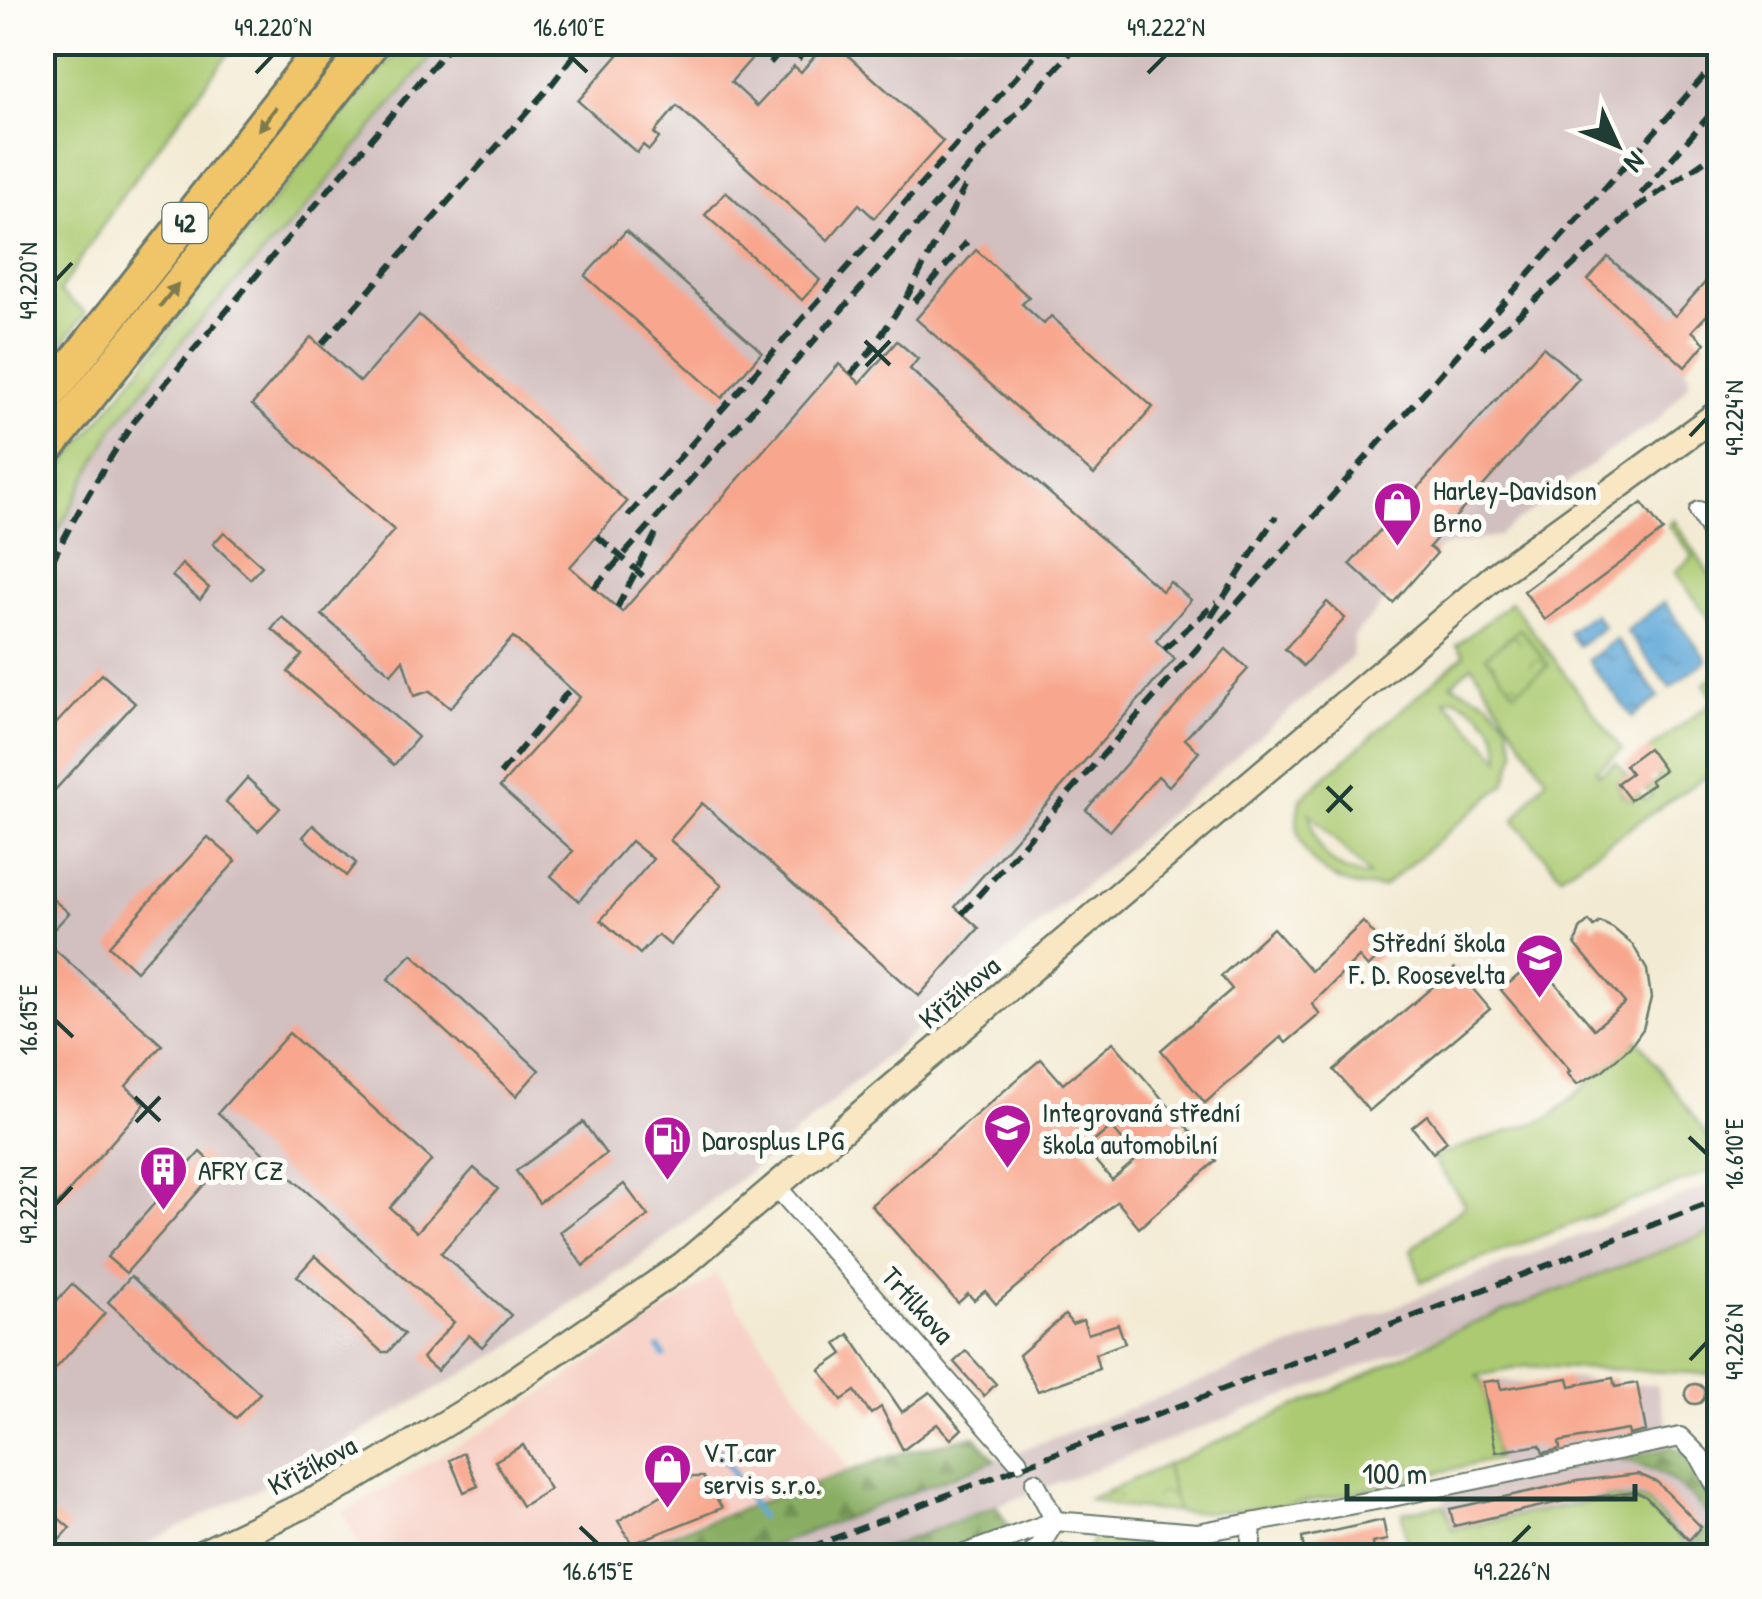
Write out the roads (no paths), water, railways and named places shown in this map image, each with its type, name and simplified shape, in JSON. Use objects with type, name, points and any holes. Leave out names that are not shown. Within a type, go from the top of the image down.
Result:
[{"type":"highway","name":"42","points":[[42,404],[327,42]]},
{"type":"highway","name":"42","points":[[42,455],[373,42]]},
{"type":"highway","name":"42","points":[[292,140],[395,42]]},
{"type":"street","name":"Křižíkova","points":[[196,1556],[332,1492],[498,1391],[683,1265],[1496,575],[1720,412]]},
{"type":"street","points":[[1699,510],[1720,548]]},
{"type":"street","name":"Trtílkova","points":[[776,1186],[1018,1461]]},
{"type":"street","points":[[959,1556],[1055,1521],[1181,1532],[1252,1524],[1680,1437],[1700,1457],[1720,1493]]},
{"type":"street","points":[[1034,1482],[1055,1521]]},
{"type":"street","points":[[1055,1521],[1034,1554],[1071,1556]]},
{"type":"street","points":[[1250,1556],[1252,1524]]},
{"type":"water","points":[[1664,602],[1707,660],[1670,688],[1626,631]]},
{"type":"water","points":[[1594,613],[1604,627],[1578,646],[1568,632]]},
{"type":"water","points":[[1616,639],[1659,697],[1632,717],[1588,660]]},
{"type":"waterway","points":[[659,1348],[664,1356]]},
{"type":"waterway","points":[[715,1443],[760,1517]]},
{"type":"waterway","points":[[1704,1487],[1720,1510]]},
{"type":"railway","points":[[42,583],[87,497],[138,416],[453,42]]},
{"type":"railway","points":[[322,344],[552,84],[584,42]]},
{"type":"railway","points":[[770,63],[789,42]]},
{"type":"railway","points":[[798,59],[812,42]]},
{"type":"railway","points":[[628,516],[1047,42]]},
{"type":"railway","points":[[594,588],[1080,42]]},
{"type":"railway","points":[[962,914],[1720,58]]},
{"type":"railway","points":[[1641,194],[1720,103]]},
{"type":"railway","points":[[1482,348],[1635,209],[1720,150]]},
{"type":"railway","points":[[867,356],[908,295],[965,187]]},
{"type":"railway","points":[[914,302],[967,242]]},
{"type":"railway","points":[[851,374],[875,347]]},
{"type":"railway","points":[[1211,617],[1276,516]]},
{"type":"railway","points":[[617,608],[657,531]]},
{"type":"railway","points":[[597,536],[649,581]]},
{"type":"railway","points":[[1164,649],[1217,602]]},
{"type":"railway","points":[[500,774],[571,688]]},
{"type":"railway","points":[[788,1556],[1720,1199]]},
{"type":"place","name":"Harley-Davidson Brno","points":[[1398,548]]},
{"type":"place","name":"Střední škola F. D. Roosevelta","points":[[1540,1000]]},
{"type":"place","name":"Integrovaná střední škola automobilní","points":[[1007,1170]]},
{"type":"place","name":"Darosplus LPG","points":[[667,1182]]},
{"type":"place","name":"AFRY CZ","points":[[163,1212]]},
{"type":"place","name":"V.T.car servis s.r.o.","points":[[668,1510]]}]
